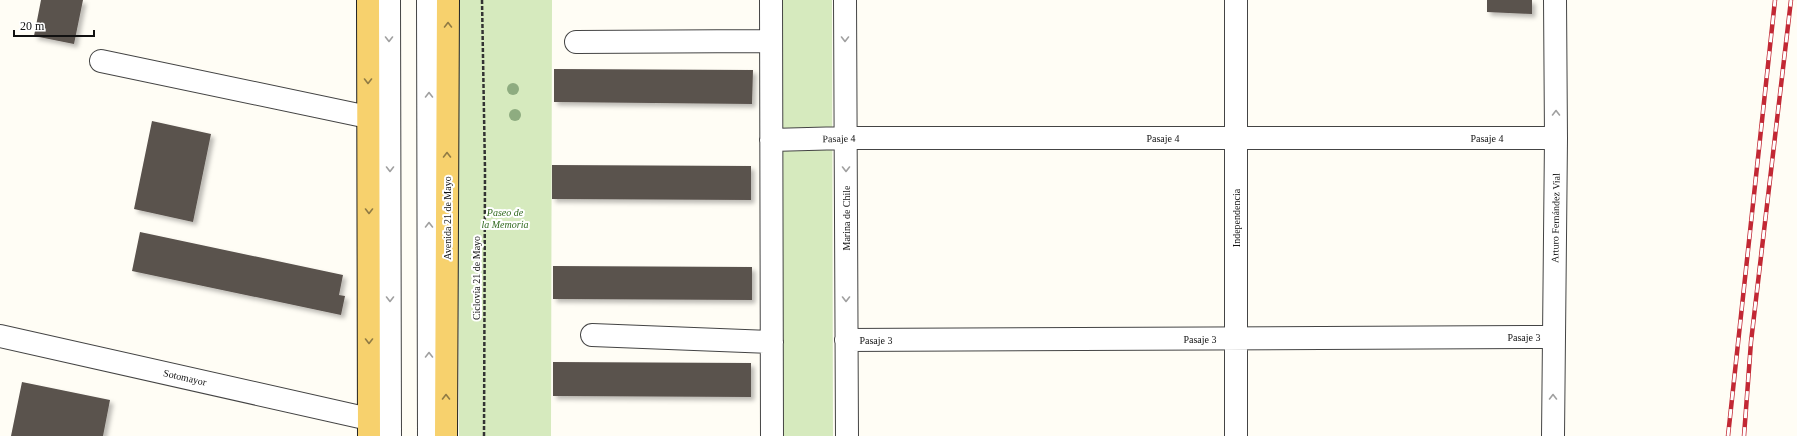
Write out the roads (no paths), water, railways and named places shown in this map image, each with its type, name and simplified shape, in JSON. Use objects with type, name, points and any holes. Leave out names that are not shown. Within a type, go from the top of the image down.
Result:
[{"type":"main road","points":[[368,0],[369,427]]},
{"type":"main road","name":"Avenida 21 de Mayo","points":[[446,436],[448,0]]},
{"type":"street","points":[[389,0],[390,436]]},
{"type":"street","points":[[428,0],[429,436]]},
{"type":"street","points":[[771,0],[772,436]]},
{"type":"street","name":"Marina de Chile","points":[[845,0],[847,436]]},
{"type":"street","name":"Independencia","points":[[1236,0],[1236,436]]},
{"type":"street","name":"Arturo Fernández Vial","points":[[1553,436],[1556,138],[1555,0]]},
{"type":"street","points":[[576,42],[771,41]]},
{"type":"street","points":[[101,61],[368,117]]},
{"type":"street","name":"Pasaje 4","points":[[771,140],[846,138],[1556,138]]},
{"type":"street","points":[[592,335],[772,342]]},
{"type":"street","name":"Sotomayor","points":[[0,336],[369,427]]},
{"type":"street","name":"Pasaje 3","points":[[846,340],[1553,337]]},
{"type":"railway","points":[[1728,436],[1775,0]]},
{"type":"railway","points":[[1744,436],[1751,342],[1791,0]]},
{"type":"park label","name":"Paseo de la Memoria","points":[[505,218]]}]
